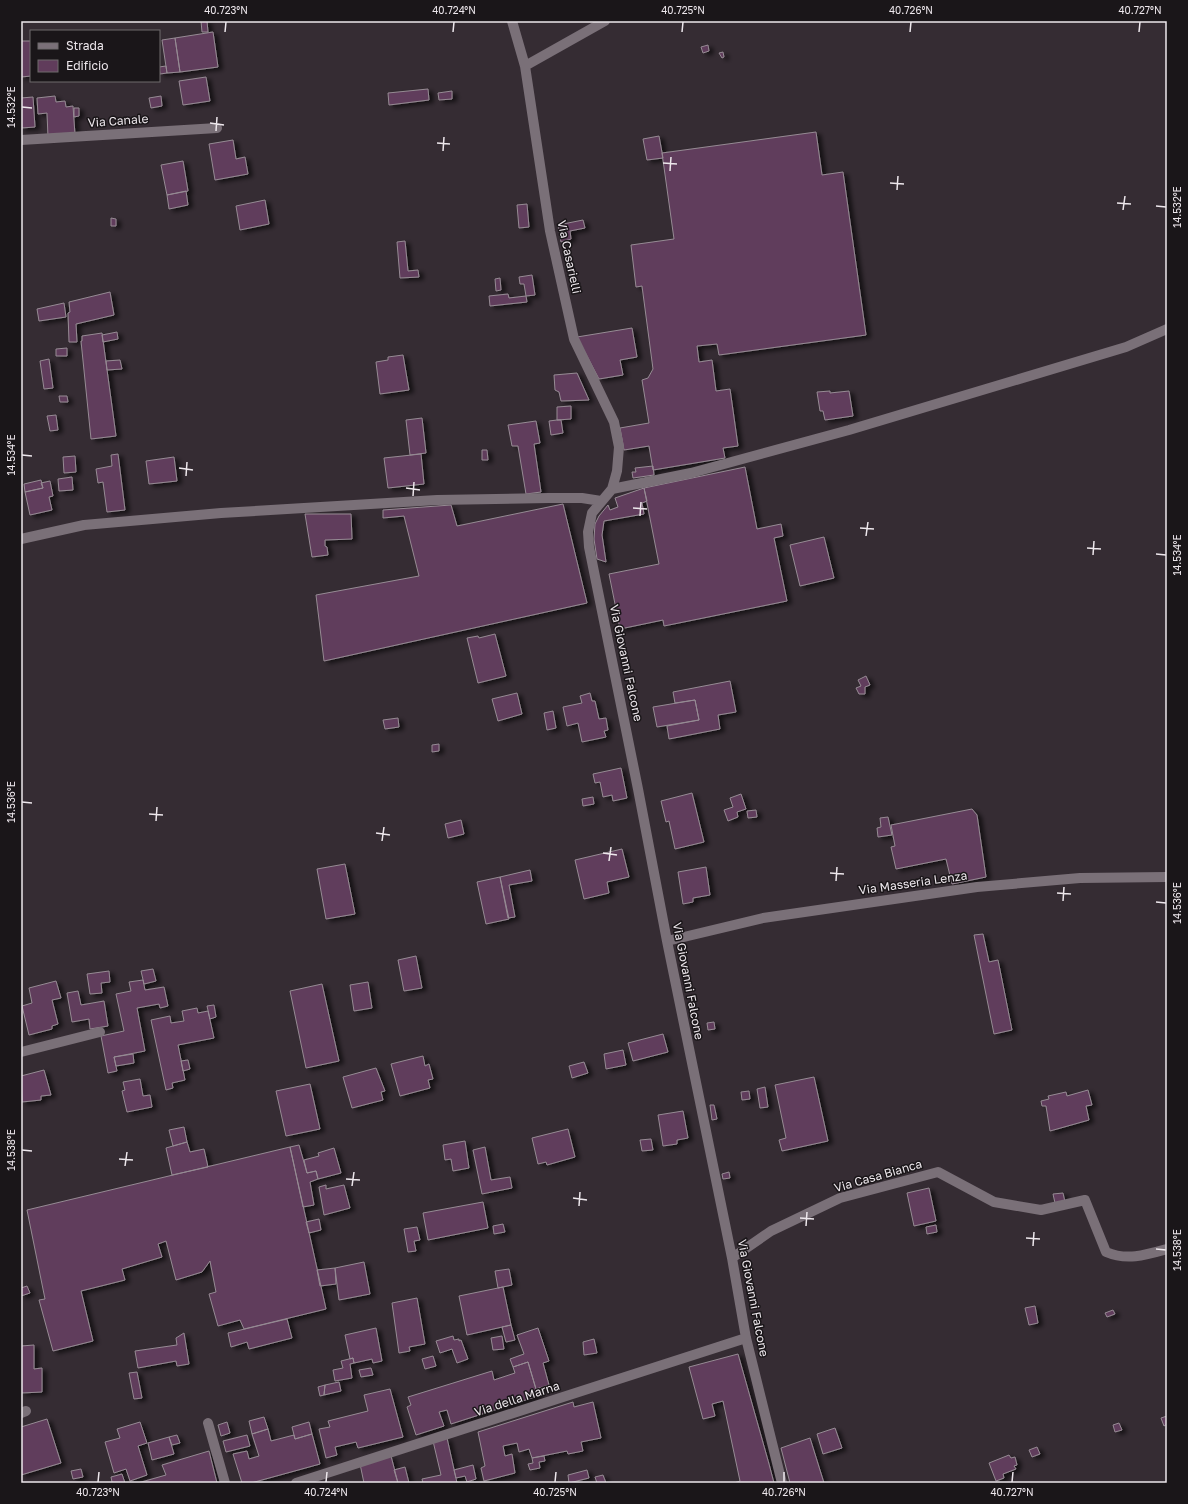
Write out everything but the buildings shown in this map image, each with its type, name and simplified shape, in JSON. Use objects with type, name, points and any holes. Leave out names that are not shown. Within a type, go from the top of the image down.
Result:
[{"type":"street","name":"Via Casarielli","points":[[512,21],[525,66],[550,231],[574,339],[614,422],[619,447],[617,471],[612,489]]},
{"type":"street","points":[[525,66],[605,21]]},
{"type":"street","name":"Via Canale","points":[[21,140],[218,128]]},
{"type":"street","points":[[612,489],[691,472],[849,430],[1126,347],[1167,329]]},
{"type":"street","name":"Via Giovanni Falcone","points":[[612,489],[592,512],[588,532],[589,547],[638,789],[666,941],[732,1258],[746,1338],[782,1483]]},
{"type":"street","points":[[21,539],[84,525],[221,514],[437,500],[549,498],[601,501]]},
{"type":"street","name":"Via Masseria Lenza","points":[[666,941],[763,918],[977,887],[1080,878],[1167,877]]},
{"type":"street","points":[[21,1052],[100,1032]]},
{"type":"street","name":"Via Casa Bianca","points":[[732,1258],[771,1231],[840,1198],[938,1172],[994,1202],[1040,1210],[1085,1200],[1106,1252],[1117,1257],[1141,1257],[1167,1249]]},
{"type":"street","name":"Via della Marna","points":[[296,1483],[746,1338]]},
{"type":"street","points":[[208,1423],[225,1483]]}]
